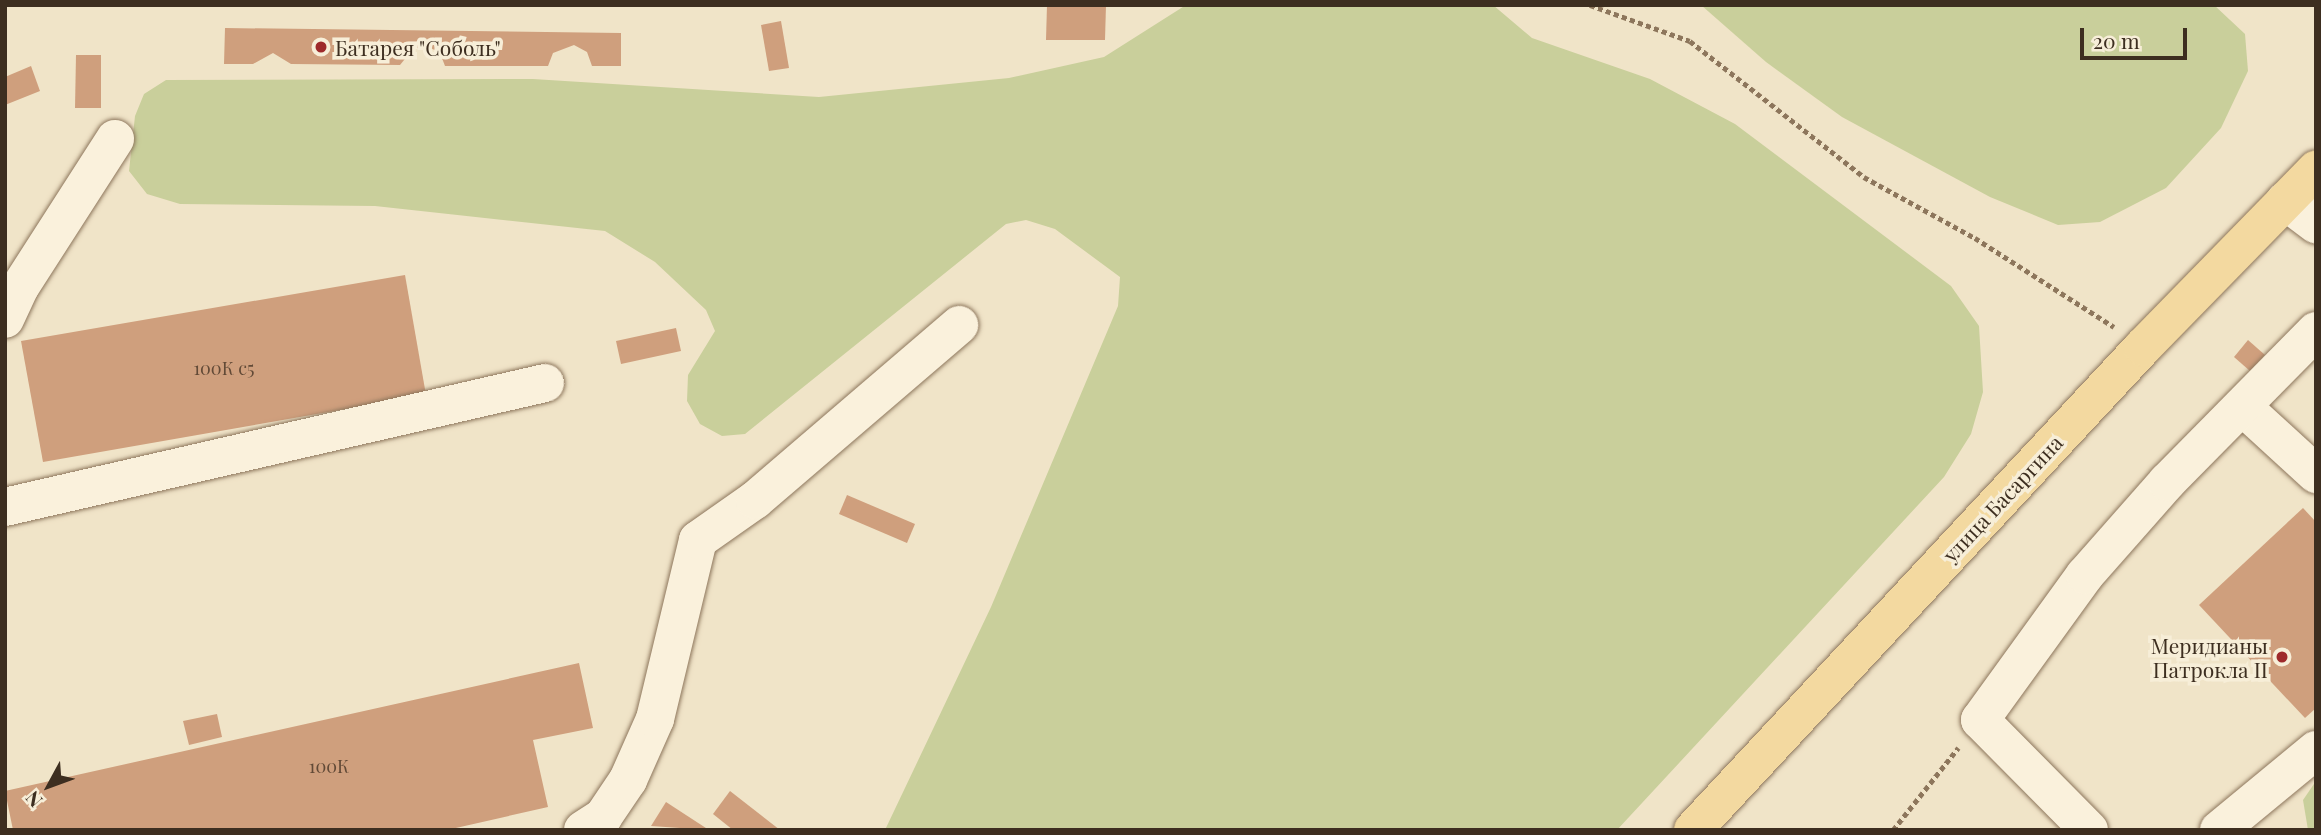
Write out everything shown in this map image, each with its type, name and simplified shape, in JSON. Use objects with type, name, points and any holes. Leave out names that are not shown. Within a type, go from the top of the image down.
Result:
[{"type":"main road","name":"улица Басаргина","points":[[1693,830],[2143,346],[2316,170]]},
{"type":"street","points":[[5,319],[20,287],[115,139]]},
{"type":"street","points":[[2285,201],[2316,224]]},
{"type":"street","points":[[583,830],[603,817],[628,780],[655,719],[698,540],[755,500],[959,325]]},
{"type":"street","points":[[2089,830],[1980,720],[2084,575],[2167,482],[2244,408],[2316,331]]},
{"type":"street","points":[[5,507],[545,383]]},
{"type":"street","points":[[2244,408],[2316,474]]},
{"type":"street","points":[[2220,830],[2316,750]]},
{"type":"path","points":[[1590,5],[1690,41],[1864,177],[2007,257],[2143,346]]},
{"type":"path","points":[[1893,830],[1980,720]]},
{"type":"green space","points":[[1186,5],[1493,5],[1532,38],[1650,79],[1735,124],[1951,286],[1979,326],[1983,392],[1971,434],[1944,477],[1617,830],[885,830],[991,607],[1118,306],[1120,277],[1055,229],[1026,220],[1006,224],[745,434],[722,436],[700,424],[687,401],[688,375],[715,331],[706,310],[655,262],[605,231],[375,206],[180,204],[147,194],[129,171],[135,116],[144,94],[166,80],[533,79],[819,97],[1009,78],[1104,57]]},
{"type":"green space","points":[[1701,5],[2214,5],[2245,34],[2248,71],[2221,128],[2166,188],[2100,222],[2058,225],[1990,197],[1842,117],[1766,62]]},
{"type":"green space","points":[[2316,781],[2316,830],[2308,830],[2303,800]]},
{"type":"building","points":[[1047,5],[1106,5],[1105,40],[1046,40]]},
{"type":"building","points":[[781,21],[789,68],[769,71],[761,25]]},
{"type":"building","name":"Батарея \"Соболь\"","points":[[225,28],[621,33],[621,66],[592,66],[587,52],[574,45],[553,53],[548,66],[445,66],[440,53],[427,46],[413,49],[400,65],[291,64],[273,53],[253,64],[224,64]]},
{"type":"building","points":[[76,55],[101,55],[101,108],[75,108]]},
{"type":"building","points":[[31,66],[40,91],[5,105],[5,77]]},
{"type":"building","points":[[405,275],[426,395],[43,462],[21,341]]},
{"type":"building","points":[[676,328],[681,351],[621,364],[616,341]]},
{"type":"building","points":[[2248,340],[2265,355],[2250,371],[2234,357]]},
{"type":"building","points":[[847,495],[915,524],[907,543],[839,514]]},
{"type":"building","name":"Меридианы Патрокла II","points":[[2303,508],[2316,522],[2316,708],[2305,718],[2199,605]]},
{"type":"building","points":[[579,663],[593,728],[533,740],[548,807],[447,830],[13,830],[5,791]]},
{"type":"building","points":[[217,714],[222,737],[189,745],[183,721]]},
{"type":"building","points":[[730,791],[780,830],[733,830],[713,814]]},
{"type":"building","points":[[666,802],[709,830],[651,826]]},
{"type":"place","name":"Батарея \"Соболь\"","points":[[321,47]]},
{"type":"place","name":"Меридианы Патрокла II","points":[[2282,657]]}]
